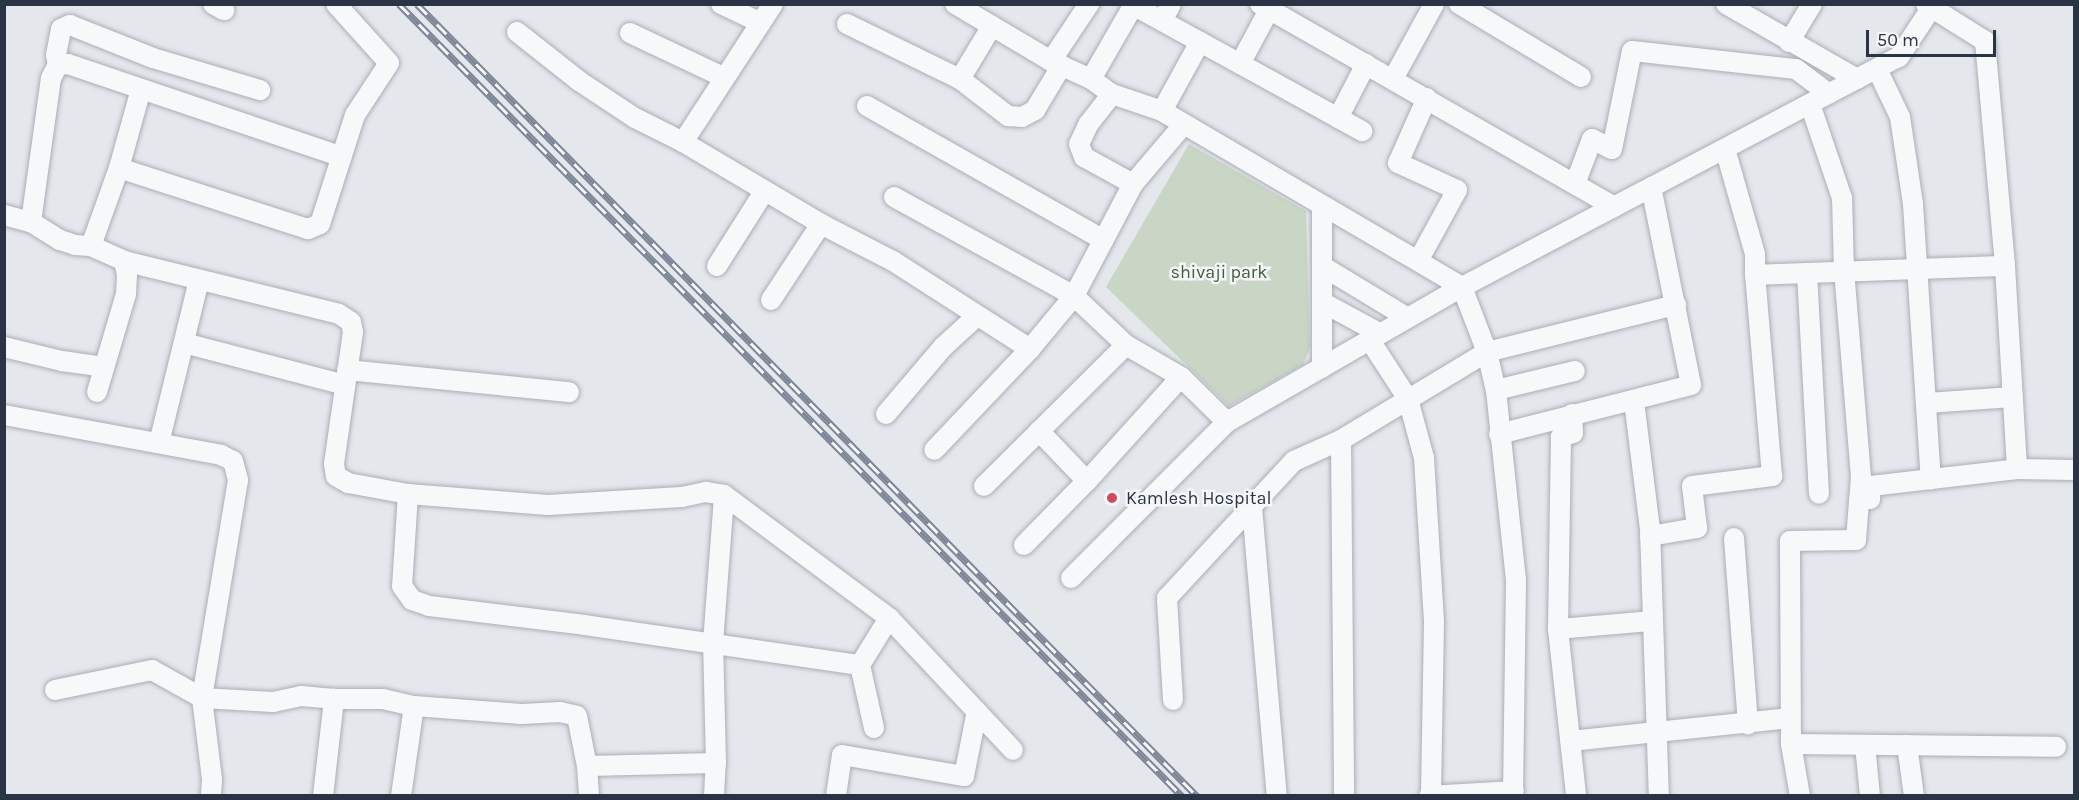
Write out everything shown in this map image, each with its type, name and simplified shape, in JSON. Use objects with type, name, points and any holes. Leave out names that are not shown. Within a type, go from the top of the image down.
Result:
[{"type":"street","points":[[119,168],[308,229],[320,224],[355,115],[389,63],[336,4]]},
{"type":"street","points":[[721,4],[759,22]]},
{"type":"street","points":[[683,142],[723,77],[773,4]]},
{"type":"street","points":[[955,4],[1056,63],[1091,79],[1112,94],[1162,111],[1462,287],[1487,352],[1496,390],[1516,579],[1513,793],[1430,795],[1434,622],[1425,458],[1408,399],[1374,336],[1322,302]]},
{"type":"street","points":[[847,24],[960,79],[1008,116],[1022,117],[1035,110],[1056,63],[1089,4]]},
{"type":"street","points":[[1393,79],[1434,4]]},
{"type":"street","points":[[1459,4],[1581,77]]},
{"type":"street","points":[[1726,4],[1857,79]]},
{"type":"street","points":[[1789,42],[1812,4]]},
{"type":"street","points":[[1091,79],[1132,5],[1166,13],[1200,42],[1362,131]]},
{"type":"street","points":[[1071,578],[1227,422],[1462,287],[1899,57],[1931,6],[1985,41],[2005,266],[2017,469]]},
{"type":"street","points":[[1240,64],[1265,7],[1614,207]]},
{"type":"street","points":[[31,222],[51,78],[58,64],[58,40],[61,29],[70,25],[153,58],[260,90]]},
{"type":"street","points":[[960,79],[992,26]]},
{"type":"street","points":[[517,32],[588,87],[635,118],[683,142],[821,224],[893,261],[976,317],[1030,349]]},
{"type":"street","points":[[630,33],[723,77]]},
{"type":"street","points":[[1162,111],[1200,42]]},
{"type":"street","points":[[1575,184],[1592,139],[1612,149],[1632,51],[1797,69],[1829,94]]},
{"type":"street","points":[[58,64],[68,64],[342,157]]},
{"type":"street","points":[[1338,118],[1366,64]]},
{"type":"street","points":[[1877,69],[1900,117],[1913,204],[1931,479]]},
{"type":"street","points":[[91,246],[119,168],[141,89]]},
{"type":"street","points":[[1112,94],[1088,125],[1079,144],[1084,156],[1133,184]]},
{"type":"street","points":[[1418,261],[1457,190],[1398,162],[1427,98]]},
{"type":"street","points":[[1800,795],[1791,744],[1790,541],[1856,540],[1861,477],[1844,272],[1842,198],[1810,104]]},
{"type":"street","points":[[867,106],[1104,240]]},
{"type":"street","points":[[934,450],[1030,349],[1074,297],[1133,184],[1184,124]]},
{"type":"street","points":[[1650,536],[1697,528],[1692,486],[1772,476],[1755,254],[1725,149]]},
{"type":"street","points":[[1499,434],[1691,385],[1651,188]]},
{"type":"street","points":[[717,266],[764,192]]},
{"type":"street","points":[[894,197],[1074,297],[1126,345],[1181,377],[1227,422]]},
{"type":"street","points":[[1322,205],[1322,368]]},
{"type":"street","points":[[4,215],[31,222],[60,240],[75,245],[91,246],[124,261],[339,315],[351,322],[353,332],[334,464],[336,476],[348,483],[408,494],[549,505],[682,498],[706,492],[724,495],[889,618],[1013,750]]},
{"type":"street","points":[[771,300],[821,224]]},
{"type":"street","points":[[97,392],[126,294],[127,275],[124,261]]},
{"type":"street","points":[[1322,266],[1408,318]]},
{"type":"street","points":[[1755,275],[2005,266]]},
{"type":"street","points":[[1807,273],[1819,494]]},
{"type":"street","points":[[159,443],[199,280]]},
{"type":"street","points":[[1173,700],[1167,598],[1294,461],[1341,440],[1487,352],[1676,305]]},
{"type":"street","points":[[886,414],[944,347],[976,317]]},
{"type":"street","points":[[184,344],[346,378],[569,392]]},
{"type":"street","points":[[984,486],[1126,345]]},
{"type":"street","points":[[4,347],[62,362],[104,367]]},
{"type":"street","points":[[1496,390],[1575,371]]},
{"type":"street","points":[[1024,545],[1087,481],[1181,377]]},
{"type":"street","points":[[1927,403],[2013,397]]},
{"type":"street","points":[[1634,401],[1650,536],[1659,795]]},
{"type":"street","points":[[1572,414],[1573,433],[1561,436],[1558,629],[1575,795]]},
{"type":"street","points":[[4,416],[221,455],[233,461],[238,480],[202,698],[212,780],[211,795]]},
{"type":"street","points":[[1039,431],[1087,481]]},
{"type":"street","points":[[1341,440],[1347,795]]},
{"type":"street","points":[[1859,499],[1870,499],[1871,486],[2017,469],[2074,470]]},
{"type":"street","points":[[408,494],[402,586],[412,600],[429,606],[713,643],[860,665]]},
{"type":"street","points":[[714,795],[716,763],[713,643],[724,495]]},
{"type":"street","points":[[1252,507],[1277,795]]},
{"type":"street","points":[[1734,538],[1748,724]]},
{"type":"street","points":[[874,728],[860,665],[889,618]]},
{"type":"street","points":[[1558,629],[1652,621]]},
{"type":"street","points":[[55,690],[152,670],[202,698],[273,702],[301,696],[334,699],[384,699],[414,706],[522,714],[560,712],[577,716],[587,766],[589,795]]},
{"type":"street","points":[[323,795],[334,699]]},
{"type":"street","points":[[401,795],[414,706]]},
{"type":"street","points":[[836,795],[842,755],[964,776],[976,711]]},
{"type":"street","points":[[1571,741],[1791,718]]},
{"type":"street","points":[[1791,744],[2056,747]]},
{"type":"street","points":[[1865,745],[1870,795]]},
{"type":"street","points":[[1907,745],[1914,795]]},
{"type":"street","points":[[587,766],[716,763]]},
{"type":"green space","name":"shivaji park","points":[[1189,144],[1306,211],[1310,348],[1303,365],[1229,406],[1106,287]]},
{"type":"railway","points":[[399,4],[1182,796]]},
{"type":"railway","points":[[417,4],[1197,796]]},
{"type":"place","name":"Kamlesh Hospital","points":[[1112,498]]}]
